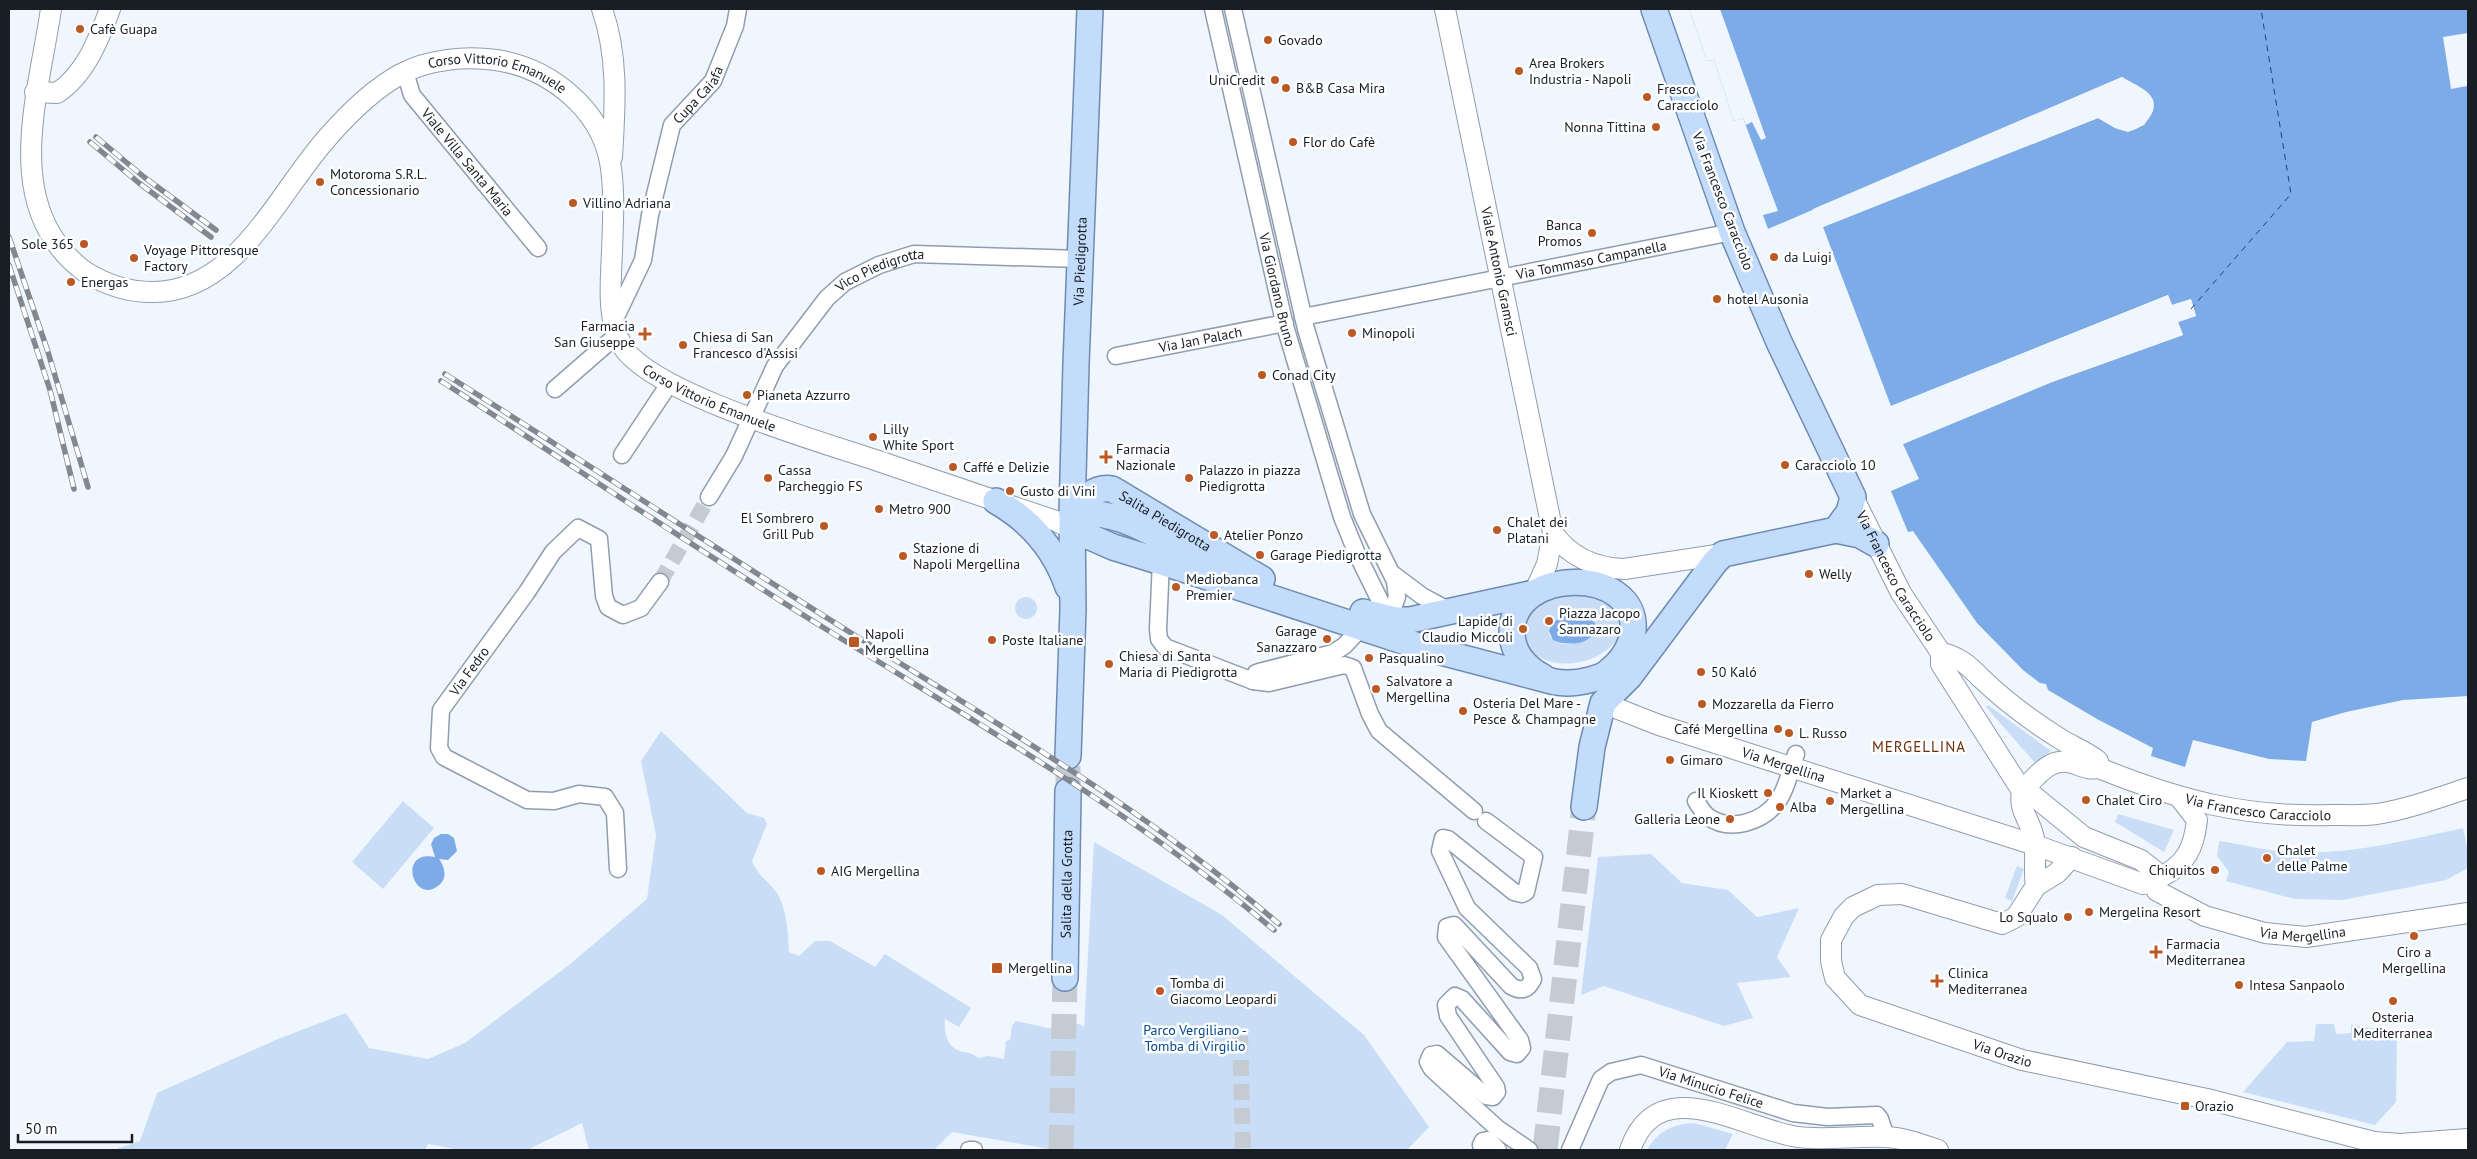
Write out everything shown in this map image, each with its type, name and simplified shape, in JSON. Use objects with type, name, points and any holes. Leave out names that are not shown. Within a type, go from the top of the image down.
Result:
[{"type":"main road","name":"Via Piedigrotta","points":[[1073,606],[1072,521],[1090,9]]},
{"type":"main road","name":"Via Francesco Caracciolo","points":[[1654,9],[1732,232],[1779,342],[1846,513]]},
{"type":"main road","name":"Salita Piedigrotta","points":[[1072,521],[1093,492],[1100,489],[1112,490],[1262,579]]},
{"type":"main road","points":[[996,501],[1021,517],[1043,539],[1060,567],[1073,606],[1068,756]]},
{"type":"main road","name":"Salita Piedigrotta","points":[[1072,521],[1101,513],[1143,528],[1201,558],[1262,579],[1376,624]]},
{"type":"main road","points":[[1584,807],[1592,747],[1602,703],[1641,661],[1723,554],[1846,513],[1860,535],[1876,544]]},
{"type":"main road","name":"Salita Piedigrotta","points":[[1072,521],[1095,541],[1127,552],[1376,624]]},
{"type":"main road","points":[[1127,552],[1144,546],[1148,538],[1143,528]]},
{"type":"main road","points":[[1376,624],[1410,620],[1534,593],[1561,584],[1598,585],[1622,600],[1630,611],[1641,661]]},
{"type":"main road","points":[[1534,593],[1520,606],[1514,618],[1512,633],[1514,645],[1528,667],[1555,682]]},
{"type":"main road","points":[[1376,624],[1461,658],[1555,682],[1579,683],[1641,661]]},
{"type":"main road","points":[[1605,674],[1618,663],[1626,652],[1633,625]]},
{"type":"main road","name":"Via Mergellina","points":[[1555,682],[1602,703]]},
{"type":"main road","name":"Salita della Grotta","points":[[1065,978],[1068,791]]},
{"type":"street","name":"Corso Vittorio Emanuele","points":[[51,9],[35,92],[26,162],[32,204],[47,234],[71,261],[100,280],[127,290],[164,292],[190,286],[233,257],[277,204],[326,138],[356,107],[388,82],[414,68],[458,59],[503,61],[534,71],[574,96],[590,116],[600,135],[610,160],[611,286],[616,328],[632,358],[669,384],[752,417],[1039,516]]},
{"type":"street","points":[[35,92],[57,93],[71,82],[94,47],[110,9]]},
{"type":"street","points":[[602,9],[613,50],[611,174]]},
{"type":"street","name":"Cupa Caiafa","points":[[616,328],[643,260],[650,215],[672,125],[713,81],[734,26],[738,9]]},
{"type":"street","name":"Via Giordano Bruno","points":[[1213,9],[1285,323],[1342,517],[1357,554],[1376,624]]},
{"type":"street","points":[[1233,9],[1303,317],[1362,514],[1374,542],[1394,575],[1422,596],[1450,611]]},
{"type":"street","name":"Viale Antonio Gramsci","points":[[1445,9],[1553,533]]},
{"type":"street","name":"Viale Villa Santa Maria","points":[[405,72],[412,95],[538,248]]},
{"type":"street","points":[[574,96],[588,101],[603,97],[611,87],[614,74]]},
{"type":"street","name":"Via Tommaso Campanella","points":[[1303,317],[1732,232]]},
{"type":"street","name":"Vico Piedigrotta","points":[[752,417],[770,374],[781,356],[827,298],[854,276],[899,257],[914,254],[1080,259]]},
{"type":"street","name":"Via Jan Palach","points":[[1116,356],[1285,323]]},
{"type":"street","points":[[555,389],[616,328]]},
{"type":"street","points":[[622,455],[669,384]]},
{"type":"street","points":[[709,497],[734,456],[752,417]]},
{"type":"street","name":"Via Francesco Caracciolo","points":[[1846,513],[1876,544],[1901,594],[1941,653],[1941,664],[2022,790],[2020,804],[2033,832],[2035,845]]},
{"type":"street","name":"Salita Piedigrotta","points":[[1039,516],[1056,517],[1072,521]]},
{"type":"street","name":"Via Fedro","points":[[618,868],[615,813],[605,797],[580,794],[554,801],[528,800],[475,774],[444,757],[439,748],[441,710],[527,592],[553,552],[578,528],[599,538],[604,596],[608,607],[623,615],[641,608],[660,582]]},
{"type":"street","points":[[1553,533],[1564,547],[1582,559],[1612,568],[1624,569],[1723,554]]},
{"type":"street","points":[[1534,593],[1547,564],[1553,533]]},
{"type":"street","points":[[1161,561],[1158,629],[1161,643],[1171,652],[1253,681],[1269,683],[1349,666],[1356,671],[1370,714],[1379,731],[1480,816],[1534,857],[1526,892],[1522,894],[1514,892],[1448,839],[1443,838],[1440,852],[1467,908],[1529,968],[1533,979],[1531,984],[1519,990],[1511,986],[1454,925],[1447,927],[1446,937],[1520,1040],[1522,1048],[1518,1054],[1510,1052],[1464,1001],[1455,996],[1448,1002],[1446,1012],[1496,1087],[1497,1092],[1493,1097],[1486,1096],[1437,1054],[1430,1055],[1428,1062],[1432,1069],[1497,1128],[1529,1150]]},
{"type":"street","points":[[1253,681],[1256,673],[1338,651],[1376,624],[1397,597],[1394,575]]},
{"type":"street","name":"Via Francesco Caracciolo","points":[[1941,653],[1954,655],[2017,709],[2062,740],[2092,756],[2098,761],[2099,768],[2180,798],[2234,810],[2295,816],[2376,814],[2417,805],[2468,788]]},
{"type":"street","name":"Via Mergellina","points":[[1602,703],[1659,725],[1794,761],[2072,857],[2144,884],[2150,884],[2157,880]]},
{"type":"street","points":[[1696,801],[1706,815],[1718,822],[1735,825],[1750,822],[1769,813],[1780,799],[1794,761]]},
{"type":"street","points":[[2022,790],[2053,762],[2071,763],[2089,770],[2099,768]]},
{"type":"street","name":"Via Mergellina","points":[[2022,790],[2030,793],[2084,838],[2141,860],[2156,872],[2157,891],[2193,911],[2265,933],[2306,937],[2468,913]]},
{"type":"street","points":[[2157,880],[2181,866],[2195,837],[2197,820],[2180,798]]},
{"type":"street","points":[[2035,845],[2036,886]]},
{"type":"street","name":"Via Orazio","points":[[2072,857],[2057,873],[2036,886],[2016,917],[2002,924],[1902,894],[1878,895],[1862,902],[1844,916],[1831,940],[1831,961],[1835,978],[1860,1005],[2022,1060],[2208,1099],[2374,1142],[2400,1144],[2468,1139]]},
{"type":"street","name":"Via Minucio Felice","points":[[1570,1150],[1601,1079],[1611,1072],[1641,1065],[1793,1113],[1828,1117],[1877,1115],[1886,1137]]},
{"type":"street","points":[[1630,1150],[1642,1129],[1658,1115],[1689,1108],[1714,1111],[1796,1137],[1886,1137],[1906,1140],[1938,1150]]},
{"type":"street","points":[[1482,1148],[1482,1141],[1488,1140],[1498,1150]]},
{"type":"street","points":[[969,1150],[974,1150]]},
{"type":"green space","points":[[1586,594],[1607,603],[1619,615],[1622,627],[1617,640],[1606,650],[1592,658],[1575,663],[1556,663],[1539,657],[1530,651],[1525,643],[1525,625],[1535,609],[1552,598]],"holes":[[[1581,614],[1594,631],[1590,636],[1573,644],[1561,643],[1555,640],[1550,636],[1549,631],[1551,626],[1558,620],[1566,616]]]},
{"type":"green space","points":[[1026,597],[1036,604],[1037,608],[1030,618],[1026,619],[1016,612],[1015,608],[1022,598]]},
{"type":"green space","points":[[1988,705],[2051,751],[2036,764],[1986,707]]},
{"type":"green space","name":"Parco Vergiliano - Tomba di Virgilio","points":[[661,731],[747,813],[764,818],[767,824],[752,861],[758,872],[778,894],[786,918],[789,952],[799,956],[815,941],[830,941],[875,967],[885,954],[971,1008],[959,1027],[945,1019],[947,1038],[955,1049],[978,1058],[988,1056],[1004,1059],[1006,1041],[1010,1040],[1012,1026],[1016,1021],[1048,1028],[1068,1027],[1074,1022],[1083,1026],[1084,1029],[1094,842],[1222,915],[1364,1035],[1429,1127],[1407,1150],[1055,1150],[952,1132],[934,1150],[589,1150],[582,1123],[527,1150],[459,1150],[428,1144],[425,1150],[113,1150],[140,1141],[157,1093],[278,1039],[346,1013],[369,1048],[428,1059],[465,1043],[569,965],[647,899],[656,835],[641,761]]},
{"type":"green space","points":[[403,801],[434,828],[383,889],[352,862]]},
{"type":"green space","points":[[2118,814],[2174,830],[2164,852],[2115,822]]},
{"type":"green space","points":[[2463,828],[2468,851],[2468,868],[2446,880],[2343,900],[2295,899],[2226,881],[2229,872],[2217,856],[2219,841],[2284,852],[2329,852],[2352,850],[2419,838]]},
{"type":"green space","points":[[1651,854],[1682,883],[1728,890],[1757,917],[1799,908],[1777,957],[1791,977],[1737,983],[1753,1018],[1724,1026],[1604,986],[1581,995],[1598,857]]},
{"type":"green space","points":[[2017,866],[2024,869],[2012,901],[2005,898]]},
{"type":"green space","points":[[2316,1024],[2334,1024],[2336,1034],[2351,1033],[2351,1025],[2397,1032],[2396,1102],[2375,1125],[2243,1092],[2287,1042],[2314,1041]]},
{"type":"green space","points":[[1694,1123],[1733,1134],[1725,1150],[1647,1150],[1661,1133],[1679,1125]]},
{"type":"water","points":[[1689,9],[2468,9],[2468,47],[2463,59],[2468,90],[2468,696],[2403,700],[2346,712],[2312,722],[2306,761],[2269,759],[2193,740],[2185,767],[2151,756],[2153,748],[2097,719],[2048,690],[2046,684],[2040,683],[2023,670],[1977,623],[1913,531],[1908,532],[1891,491],[1919,479],[1903,444],[2052,382],[2183,335],[2178,322],[2196,316],[2191,299],[2172,305],[2168,295],[1891,406],[1823,227],[2098,118],[2122,130],[2131,131],[2137,129],[2147,121],[2153,111],[2154,105],[2151,96],[2144,89],[2122,77],[1768,229],[1763,215],[1778,211],[1743,118],[1734,121],[1714,60],[1707,61]]},
{"type":"water","points":[[1574,614],[1586,616],[1595,623],[1595,630],[1592,636],[1587,640],[1573,643],[1553,640],[1549,631],[1553,624],[1562,617]]},
{"type":"water","points":[[441,834],[448,834],[454,838],[457,851],[448,860],[439,859],[443,866],[443,880],[438,886],[429,890],[422,888],[416,883],[413,876],[413,868],[416,861],[423,857],[435,857],[431,844],[434,838]]},
{"type":"pier","points":[[1689,9],[1720,9],[1766,138],[1761,140],[1752,122],[1746,125],[1743,118],[1734,121],[1714,60],[1707,61]]},
{"type":"pier","points":[[2468,33],[2468,50],[2465,59],[2468,90],[2467,86],[2451,89],[2443,37]]},
{"type":"pier","points":[[2122,77],[2146,92],[2153,100],[2153,111],[2144,125],[2128,132],[2115,128],[2098,118],[1823,227],[1822,225],[2098,116],[2116,126],[2128,129],[2143,123],[2151,110],[2150,101],[2144,93],[2122,80],[1814,212],[1813,209]]},
{"type":"pier","points":[[2168,295],[2172,305],[2191,299],[2196,316],[2178,322],[2183,335],[2052,382],[1903,444],[1902,441],[2051,380],[2180,334],[2175,322],[2193,315],[2189,302],[2171,307],[2166,298],[1892,408],[1891,406]]},
{"type":"ferry route","points":[[2191,309],[2291,194],[2261,9]]},
{"type":"tunnel","points":[[660,582],[709,497]]},
{"type":"tunnel","points":[[1068,756],[1068,791]]},
{"type":"tunnel","points":[[1545,1150],[1584,807]]},
{"type":"tunnel","points":[[1061,1150],[1065,978]]},
{"type":"tunnel","points":[[1240,1036],[1243,1150]]},
{"type":"railway","points":[[96,137],[144,177],[216,230]]},
{"type":"railway","points":[[90,142],[139,183],[211,237]]},
{"type":"railway","points":[[9,237],[48,352],[88,487]]},
{"type":"railway","points":[[9,265],[50,390],[74,489]]},
{"type":"railway","points":[[445,374],[804,604],[1073,772],[1178,844],[1279,924]]},
{"type":"railway","points":[[441,381],[731,569],[1113,809],[1168,848],[1274,930]]},
{"type":"place","name":"Cafè Guapa","points":[[80,29]]},
{"type":"place","name":"Govado","points":[[1268,40]]},
{"type":"place","name":"Area Brokers Industria - Napoli","points":[[1519,71]]},
{"type":"place","name":"UniCredit","points":[[1275,80]]},
{"type":"place","name":"B&B Casa Mira","points":[[1286,88]]},
{"type":"place","name":"Fresco Caracciolo","points":[[1647,97]]},
{"type":"place","name":"Nonna Tittina","points":[[1656,127]]},
{"type":"place","name":"Flor do Cafè","points":[[1293,142]]},
{"type":"place","name":"Motoroma S.R.L. Concessionario","points":[[320,182]]},
{"type":"place","name":"Villino Adriana","points":[[573,203]]},
{"type":"place","name":"Banca Promos","points":[[1592,233]]},
{"type":"place","name":"Sole 365","points":[[84,244]]},
{"type":"place","name":"da Luigi","points":[[1774,257]]},
{"type":"place","name":"Voyage Pittoresque Factory","points":[[134,258]]},
{"type":"place","name":"Energas","points":[[71,282]]},
{"type":"place","name":"hotel Ausonia","points":[[1717,299]]},
{"type":"place","name":"Minopoli","points":[[1352,333]]},
{"type":"place","name":"Farmacia San Giuseppe","points":[[645,334]]},
{"type":"place","name":"Chiesa di San Francesco d'Assisi","points":[[683,345]]},
{"type":"place","name":"Conad City","points":[[1262,375]]},
{"type":"place","name":"Pianeta Azzurro","points":[[747,395]]},
{"type":"place","name":"Lilly White Sport","points":[[873,437]]},
{"type":"place","name":"Farmacia Nazionale","points":[[1106,457]]},
{"type":"place","name":"Caracciolo 10","points":[[1785,465]]},
{"type":"place","name":"Caffé e Delizie","points":[[953,467]]},
{"type":"place","name":"Cassa Parcheggio FS","points":[[768,478]]},
{"type":"place","name":"Palazzo in piazza Piedigrotta","points":[[1189,478]]},
{"type":"place","name":"Gusto di Vini","points":[[1010,491]]},
{"type":"place","name":"Metro 900","points":[[879,509]]},
{"type":"place","name":"El Sombrero Grill Pub","points":[[824,526]]},
{"type":"place","name":"Chalet dei Platani","points":[[1497,530]]},
{"type":"place","name":"Atelier Ponzo","points":[[1214,535]]},
{"type":"place","name":"Garage Piedigrotta","points":[[1260,555]]},
{"type":"place","name":"Stazione di Napoli Mergellina","points":[[903,556]]},
{"type":"place","name":"Welly","points":[[1809,574]]},
{"type":"place","name":"Mediobanca Premier","points":[[1176,587]]},
{"type":"place","name":"Piazza Jacopo Sannazaro","points":[[1549,621]]},
{"type":"place","name":"Lapide di Claudio Miccoli","points":[[1523,629]]},
{"type":"place","name":"Garage Sanazzaro","points":[[1327,639]]},
{"type":"place","name":"Poste Italiane","points":[[992,640]]},
{"type":"place","name":"Napoli Mergellina","points":[[854,642]]},
{"type":"place","name":"Pasqualino","points":[[1369,658]]},
{"type":"place","name":"Chiesa di Santa Maria di Piedigrotta","points":[[1109,664]]},
{"type":"place","name":"50 Kaló","points":[[1701,672]]},
{"type":"place","name":"Salvatore a Mergellina","points":[[1376,689]]},
{"type":"place","name":"Mozzarella da Fierro","points":[[1702,704]]},
{"type":"place","name":"Osteria Del Mare - Pesce & Champagne","points":[[1463,711]]},
{"type":"place","name":"Café Mergellina","points":[[1778,729]]},
{"type":"place","name":"L. Russo","points":[[1789,733]]},
{"type":"place","name":"Gimaro","points":[[1670,760]]},
{"type":"place","name":"Il Kioskett","points":[[1768,793]]},
{"type":"place","name":"Chalet Ciro","points":[[2086,800]]},
{"type":"place","name":"Market a Mergellina","points":[[1830,801]]},
{"type":"place","name":"Alba","points":[[1780,807]]},
{"type":"place","name":"Galleria Leone","points":[[1730,819]]},
{"type":"place","name":"Chalet delle Palme","points":[[2267,858]]},
{"type":"place","name":"Chiquitos","points":[[2215,870]]},
{"type":"place","name":"AIG Mergellina","points":[[821,871]]},
{"type":"place","name":"Mergelina Resort","points":[[2089,912]]},
{"type":"place","name":"Lo Squalo","points":[[2068,917]]},
{"type":"place","name":"Ciro a Mergellina","points":[[2414,936]]},
{"type":"place","name":"Farmacia Mediterranea","points":[[2156,952]]},
{"type":"place","name":"Mergellina","points":[[997,968]]},
{"type":"place","name":"Clinica Mediterranea","points":[[1937,981]]},
{"type":"place","name":"Intesa Sanpaolo","points":[[2239,985]]},
{"type":"place","name":"Tomba di Giacomo Leopardi","points":[[1160,991]]},
{"type":"place","name":"Osteria Mediterranea","points":[[2393,1001]]},
{"type":"place","name":"Orazio","points":[[2185,1106]]},
{"type":"district","name":"MERGELLINA","points":[[1919,747]]}]
